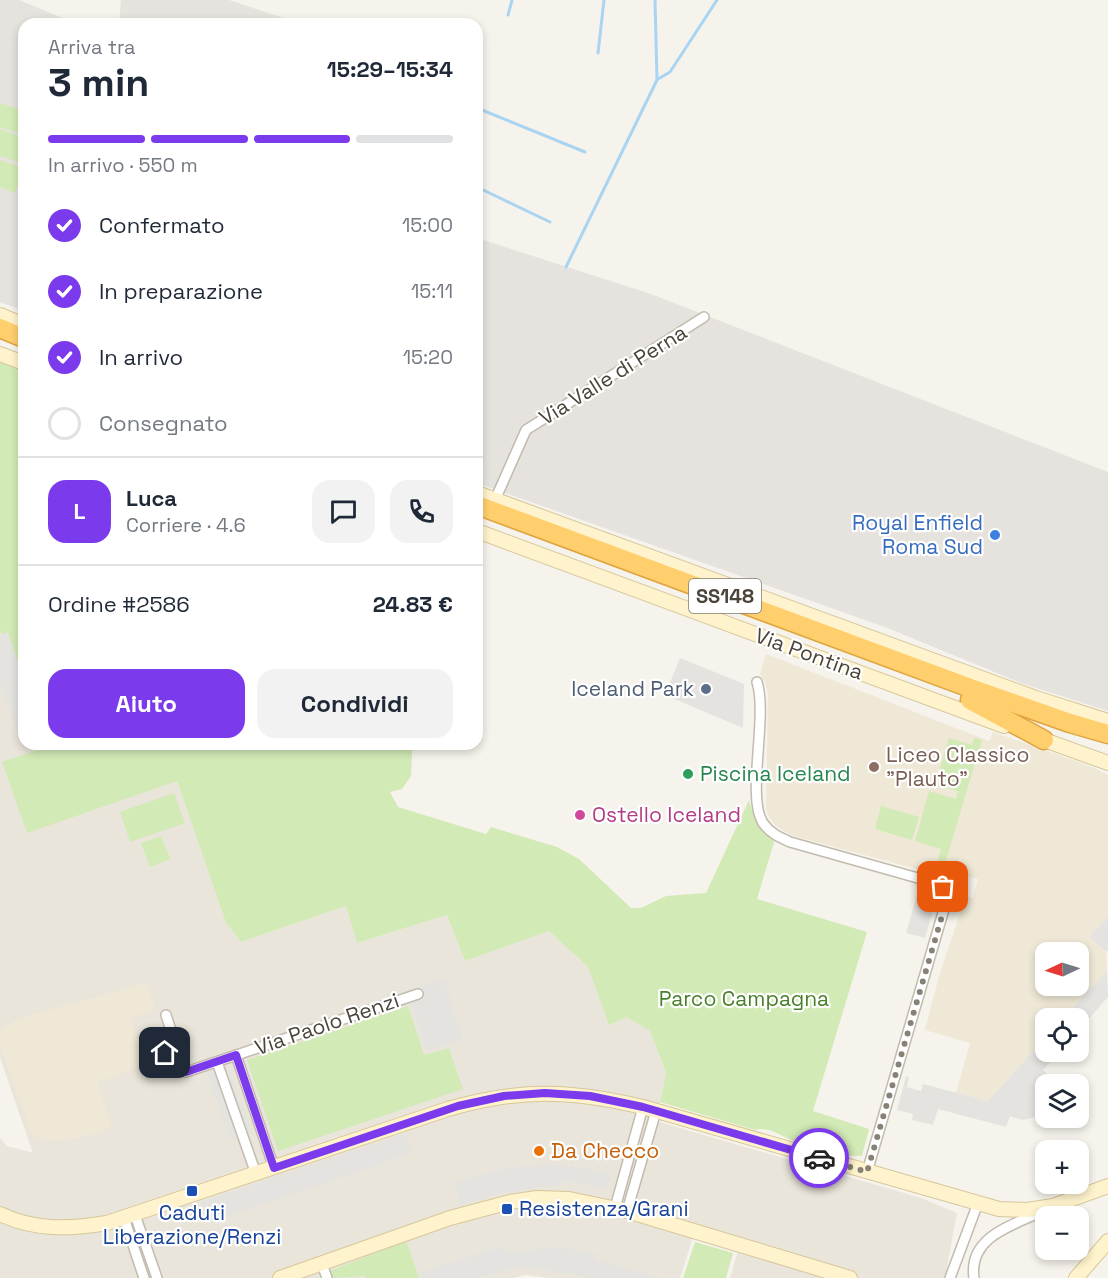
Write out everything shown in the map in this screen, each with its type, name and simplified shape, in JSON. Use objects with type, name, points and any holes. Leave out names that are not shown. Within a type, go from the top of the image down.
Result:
[{"type":"highway","points":[[0,328],[18,336]]},
{"type":"highway","points":[[0,340],[18,348]]},
{"type":"highway","name":"Via Pontina","points":[[483,508],[971,694]]},
{"type":"highway","name":"Via Pontina","points":[[483,521],[971,694]]},
{"type":"highway","points":[[971,694],[1044,740]]},
{"type":"highway","name":"SS148","points":[[971,694],[1108,734]]},
{"type":"highway","name":"SS148","points":[[971,694],[1065,734],[1108,747]]},
{"type":"street","points":[[0,315],[18,322]]},
{"type":"street","name":"Via Valle di Perna","points":[[495,500],[526,430],[704,317]]},
{"type":"street","points":[[0,354],[18,361]]},
{"type":"street","name":"Via Pontina","points":[[483,495],[1036,698],[1108,721]]},
{"type":"street","name":"Via Pontina","points":[[483,533],[1108,763]]},
{"type":"street","points":[[757,682],[760,702],[757,802],[762,822],[771,831],[789,842],[939,884],[947,892],[947,899],[867,1172]]},
{"type":"street","name":"Via Paolo Renzi","points":[[166,1015],[186,1072],[418,994]]},
{"type":"street","points":[[152,1057],[177,1049]]},
{"type":"street","name":"Via Paolo Renzi","points":[[236,1055],[274,1168]]},
{"type":"street","points":[[217,1062],[256,1174]]},
{"type":"street","points":[[0,1214],[33,1225],[61,1228],[85,1227],[129,1216],[448,1109],[496,1098],[564,1093],[590,1096],[650,1109],[999,1209],[1035,1208]]},
{"type":"street","points":[[621,1210],[650,1109]]},
{"type":"street","points":[[1053,1206],[1108,1186]]},
{"type":"street","points":[[280,1278],[450,1218],[510,1202],[537,1198],[569,1199],[621,1210],[850,1278]]},
{"type":"street","points":[[950,1278],[978,1203]]},
{"type":"street","points":[[974,1278],[979,1250],[986,1240],[1035,1215]]},
{"type":"street","points":[[129,1216],[144,1278]]},
{"type":"street","points":[[129,1216],[157,1278]]},
{"type":"street","points":[[1076,1278],[1108,1241]]},
{"type":"street","points":[[322,1264],[327,1278]]},
{"type":"shaded area","points":[[0,0],[19,0],[62,18],[18,18],[18,309],[0,302]]},
{"type":"shaded area","points":[[121,0],[229,0],[284,18],[120,18]]},
{"type":"shaded area","points":[[483,240],[651,294],[1108,472],[1108,711],[1021,683],[885,627],[483,485]]},
{"type":"shaded area","points":[[0,630],[18,682],[18,750],[49,750],[177,781],[226,923],[241,942],[346,906],[357,943],[447,915],[465,961],[549,931],[588,967],[609,1024],[627,1016],[650,1030],[666,1072],[656,1121],[921,1198],[957,1213],[945,1278],[730,1278],[740,1244],[695,1231],[680,1278],[549,1278],[525,1275],[514,1278],[0,1278],[0,1138],[7,1146],[33,1153],[0,1058]]},
{"type":"shaded area","points":[[8,632],[18,662],[18,734],[0,682],[0,635]]},
{"type":"shaded area","points":[[766,654],[989,741],[993,732],[1090,766],[1108,775],[1108,916],[1089,937],[1106,952],[1107,971],[1089,990],[1089,942],[1035,942],[1035,996],[1084,996],[1072,1008],[1035,1008],[1035,1049],[988,1101],[956,1093],[970,1043],[925,1030],[939,976],[966,896],[973,898],[978,879],[956,874],[950,878],[790,835],[775,825],[766,808],[768,693],[760,674]]},
{"type":"shaded area","name":"Iceland Park","points":[[680,658],[744,684],[743,728],[665,695]]},
{"type":"shaded area","points":[[918,892],[937,897],[925,938],[906,933]]},
{"type":"shaded area","points":[[1108,916],[1108,950],[1106,952],[1089,937]]},
{"type":"shaded area","points":[[1107,971],[1108,997],[1089,1019],[1089,1008],[1072,1008],[1084,996],[1089,996],[1089,990]]},
{"type":"shaded area","points":[[444,979],[463,1039],[427,1051],[407,991]]},
{"type":"shaded area","points":[[146,983],[155,1009],[131,1018],[142,1054],[150,1052],[153,1062],[97,1082],[112,1127],[79,1138],[63,1140],[47,1140],[32,1136],[0,1045],[0,1029],[21,1018]]},
{"type":"shaded area","points":[[1035,1049],[1035,1062],[1051,1062],[1043,1070],[1048,1074],[1035,1074],[1035,1117],[1022,1120],[1010,1116],[1006,1127],[938,1109],[933,1125],[912,1120],[913,1114],[897,1110],[906,1076],[909,1077],[907,1087],[921,1091],[923,1084],[988,1101]]},
{"type":"shaded area","points":[[228,1066],[251,1134],[231,1141],[207,1073]]},
{"type":"shaded area","points":[[405,1134],[412,1153],[208,1223],[201,1202]]},
{"type":"shaded area","points":[[555,1165],[611,1174],[607,1190],[586,1184],[562,1182],[559,1187],[540,1187],[499,1194],[461,1205],[455,1183],[497,1170]]},
{"type":"shaded area","points":[[502,1246],[509,1252],[558,1247],[597,1253],[595,1259],[659,1278],[591,1278],[522,1266],[479,1278],[422,1278],[420,1273]]},
{"type":"green space","points":[[0,103],[18,109],[18,133],[0,127]]},
{"type":"green space","points":[[0,129],[18,136],[18,162],[0,156]]},
{"type":"green space","points":[[0,160],[18,166],[18,185],[15,193],[0,187]]},
{"type":"green space","points":[[0,361],[18,368],[18,682],[0,630]]},
{"type":"green space","points":[[949,738],[972,745],[974,738],[982,740],[943,870],[936,868],[941,849],[915,841],[929,791],[956,799],[958,791],[935,785]]},
{"type":"green space","name":"Parco Campagna","points":[[37,750],[413,750],[411,776],[402,789],[390,792],[398,807],[486,834],[491,827],[557,847],[579,859],[631,908],[641,908],[666,896],[706,893],[749,800],[757,823],[763,831],[775,839],[757,899],[867,932],[813,1111],[869,1129],[862,1156],[818,1149],[770,1130],[755,1130],[660,1102],[666,1072],[650,1031],[627,1017],[609,1025],[588,967],[549,931],[465,961],[447,915],[357,943],[346,906],[241,942],[226,923],[177,781],[27,833],[2,762]]},
{"type":"green space","points":[[174,793],[185,823],[130,842],[120,812]]},
{"type":"green space","points":[[881,806],[919,817],[912,840],[875,829]]},
{"type":"green space","points":[[161,836],[170,859],[150,867],[141,843]]},
{"type":"green space","points":[[408,1006],[424,1055],[449,1048],[463,1089],[278,1151],[247,1060]]},
{"type":"green space","points":[[406,1241],[419,1278],[366,1278],[365,1276],[332,1278],[330,1271]]},
{"type":"green space","points":[[695,1242],[733,1253],[726,1278],[683,1278]]},
{"type":"waterway","points":[[508,15],[512,0]]},
{"type":"waterway","points":[[598,53],[604,0]]},
{"type":"waterway","points":[[566,267],[657,80],[655,0]]},
{"type":"waterway","points":[[658,79],[670,72],[717,0]]},
{"type":"waterway","points":[[483,110],[585,152]]},
{"type":"waterway","points":[[483,190],[550,222]]},
{"type":"way so far","points":[[819,1158],[867,1172],[947,899],[947,892],[943,887]]},
{"type":"place","name":"Royal Enfield Roma Sud","points":[[995,535]]},
{"type":"place","name":"Iceland Park","points":[[706,689]]},
{"type":"place","name":"Liceo Classico \"Plauto\"","points":[[874,767]]},
{"type":"place","name":"Piscina Iceland","points":[[688,774]]},
{"type":"place","name":"Ostello Iceland","points":[[580,815]]},
{"type":"place","name":"Da Checco","points":[[539,1151]]},
{"type":"place","name":"Caduti Liberazione/Renzi","points":[[192,1191]]},
{"type":"place","name":"Resistenza/Grani","points":[[507,1209]]},
{"type":"route","points":[[165,1053],[177,1049],[186,1072],[236,1055],[274,1168],[458,1106],[504,1096],[545,1093],[590,1096],[643,1107],[819,1158]]}]
